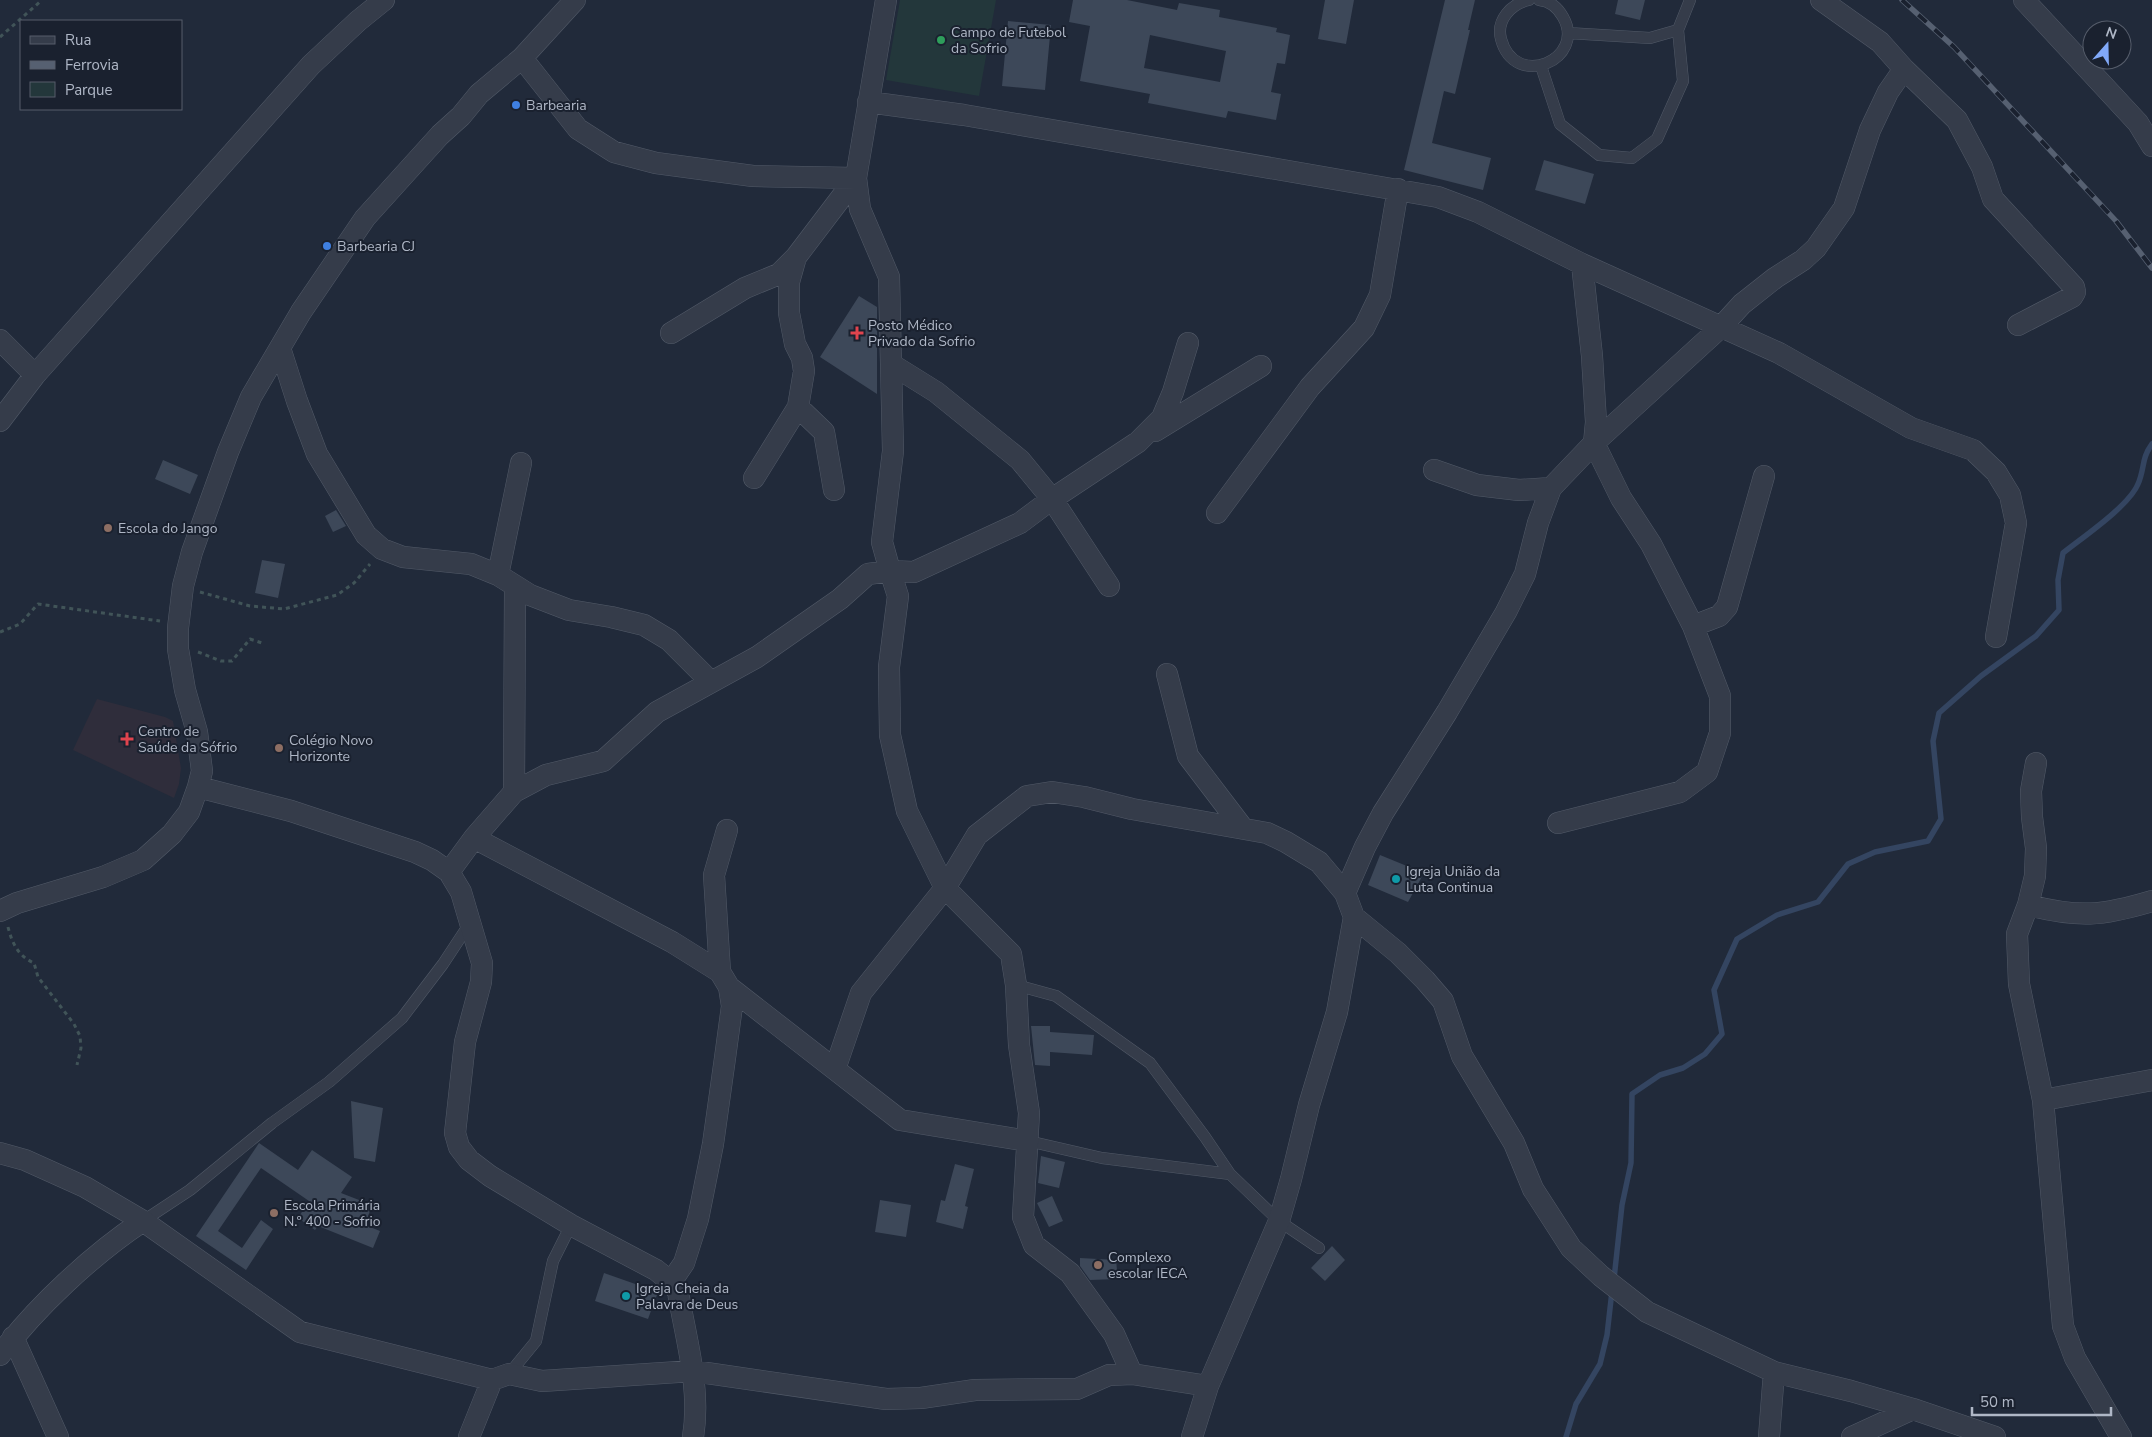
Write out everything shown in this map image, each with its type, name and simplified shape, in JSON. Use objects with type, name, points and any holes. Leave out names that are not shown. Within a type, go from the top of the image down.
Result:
[{"type":"street","points":[[0,421],[35,375],[311,65],[358,21],[384,0]]},
{"type":"street","points":[[9,907],[103,877],[143,860],[172,834],[189,812],[202,771],[197,732],[185,690],[180,658],[179,623],[183,586],[192,552],[251,397],[301,312],[365,218],[440,134],[461,116],[479,94],[522,58],[575,0]]},
{"type":"street","points":[[886,0],[856,178],[860,210],[889,277],[893,452],[882,542],[898,596],[889,667],[890,735],[907,811],[946,888],[1011,954],[1016,985],[1019,1045],[1029,1113],[1023,1216],[1034,1245],[1070,1273],[1114,1334],[1132,1374]]},
{"type":"street","points":[[1822,0],[1880,42],[1904,70],[1957,120],[1982,167],[1993,199],[2074,287],[2075,292],[2072,297],[2018,326]]},
{"type":"street","points":[[2024,0],[2138,123],[2152,146]]},
{"type":"street","points":[[522,58],[578,129],[614,152],[656,163],[753,176],[856,178]]},
{"type":"street","points":[[1345,893],[1365,846],[1383,813],[1447,712],[1506,612],[1525,574],[1538,523],[1551,488],[1594,443],[1721,327],[1742,304],[1775,278],[1803,260],[1816,248],[1844,208],[1870,130],[1888,92],[1904,70]]},
{"type":"street","points":[[868,102],[964,115],[1438,197],[1478,212],[1582,264],[1779,353],[1911,428],[1973,450],[1996,472],[2010,495],[2016,523],[1996,637]]},
{"type":"street","points":[[671,333],[745,288],[778,274],[796,257],[856,178]]},
{"type":"street","points":[[1216,513],[1310,387],[1364,328],[1380,295],[1398,189]]},
{"type":"street","points":[[754,478],[798,407],[804,371],[802,358],[795,344],[789,313],[789,282],[796,257]]},
{"type":"street","points":[[1558,823],[1680,792],[1707,772],[1720,733],[1720,696],[1693,626],[1651,544],[1621,498],[1594,443],[1596,422],[1592,356],[1582,264]]},
{"type":"street","points":[[0,340],[35,375]]},
{"type":"street","points":[[1138,442],[1162,418],[1173,392],[1188,343]]},
{"type":"street","points":[[280,348],[317,454],[366,535],[382,549],[403,557],[471,564],[507,581],[530,595],[569,610],[644,625],[669,640],[711,682]]},
{"type":"street","points":[[891,364],[936,392],[1020,460],[1052,499],[1109,586]]},
{"type":"street","points":[[449,872],[474,838],[514,792],[546,775],[603,760],[657,712],[757,657],[840,599],[868,574],[890,571],[914,572],[1020,523],[1052,499],[1138,442],[1261,366]]},
{"type":"street","points":[[798,407],[824,432],[834,490]]},
{"type":"street","points":[[514,792],[507,581],[521,463]]},
{"type":"street","points":[[1434,470],[1477,485],[1519,490],[1551,488]]},
{"type":"street","points":[[1693,626],[1719,616],[1727,607],[1764,476]]},
{"type":"street","points":[[1167,674],[1188,756],[1242,827]]},
{"type":"street","points":[[2036,763],[2031,791],[2036,848],[2035,876],[2028,906],[2017,934],[2019,984],[2043,1100],[2063,1326],[2075,1358],[2120,1437]]},
{"type":"street","points":[[198,787],[291,811],[406,849],[432,860],[449,872],[460,892],[482,963],[481,982],[466,1042],[455,1134],[459,1147],[469,1160],[490,1176],[571,1225],[656,1270],[671,1282],[678,1292],[693,1371],[696,1419],[693,1437]]},
{"type":"street","points":[[835,1069],[861,993],[946,888],[977,835],[1027,796],[1052,792],[1084,797],[1132,809],[1242,827],[1267,833],[1319,862],[1345,893],[1354,917],[1398,953],[1443,1001],[1462,1056],[1514,1143],[1533,1189],[1571,1248],[1601,1276],[1647,1312],[1774,1372],[1913,1409],[1995,1437]]},
{"type":"street","points":[[671,1282],[684,1263],[700,1210],[713,1144],[732,1006],[724,980],[714,875],[727,830]]},
{"type":"street","points":[[474,838],[672,942],[724,980],[900,1120],[1028,1141]]},
{"type":"street","points":[[2028,906],[2060,914],[2093,915],[2122,910],[2152,901]]},
{"type":"street","points":[[1192,1437],[1208,1386],[1279,1221],[1309,1105],[1337,1012],[1354,917]]},
{"type":"street","points":[[2043,1100],[2152,1080]]},
{"type":"street","points":[[0,1153],[26,1160],[85,1187],[143,1221],[300,1332],[500,1377],[542,1381],[693,1371],[886,1399],[921,1398],[975,1390],[1078,1389],[1109,1375],[1132,1374],[1208,1386]]},
{"type":"street","points":[[0,1355],[13,1337],[67,1282],[143,1221]]},
{"type":"street","points":[[13,1337],[58,1437]]},
{"type":"street","points":[[1769,1437],[1774,1372]]},
{"type":"street","points":[[469,1437],[500,1377]]},
{"type":"street","points":[[1852,1437],[1913,1409]]},
{"type":"lane","points":[[1529,0],[1512,7],[1505,15],[1501,25],[1500,36],[1503,47],[1510,57],[1530,67],[1552,62],[1566,44],[1568,33],[1566,22],[1561,13],[1553,5],[1539,0]]},
{"type":"lane","points":[[1541,66],[1560,124],[1599,155],[1632,158],[1657,139],[1683,81],[1678,30],[1690,0]]},
{"type":"lane","points":[[1568,33],[1650,38],[1678,30]]},
{"type":"lane","points":[[143,1221],[190,1190],[272,1123],[329,1082],[402,1018],[443,964],[470,923]]},
{"type":"lane","points":[[1016,985],[1056,996],[1150,1063],[1230,1174],[1279,1221],[1319,1248]]},
{"type":"lane","points":[[1028,1141],[1102,1158],[1230,1174]]},
{"type":"lane","points":[[500,1377],[536,1341],[553,1261],[571,1225]]},
{"type":"path","points":[[0,37],[42,0]]},
{"type":"path","points":[[183,586],[250,606],[284,609],[337,595],[354,583],[382,549]]},
{"type":"path","points":[[0,632],[20,624],[38,604],[179,623]]},
{"type":"path","points":[[180,658],[188,650],[221,661],[232,661],[250,639],[265,644]]},
{"type":"path","points":[[9,907],[8,924],[10,935],[24,958],[34,963],[38,977],[74,1024],[80,1036],[81,1048],[77,1065]]},
{"type":"shaded area","name":"Centro de Saúde da Sófrio","points":[[97,699],[165,717],[173,721],[181,768],[179,784],[174,798],[73,750]]},
{"type":"green space","name":"Campo de Futebol da Sofrio","points":[[900,0],[996,0],[979,96],[886,80]]},
{"type":"building","points":[[1073,0],[1127,0],[1177,10],[1179,3],[1220,10],[1219,17],[1277,28],[1276,32],[1290,35],[1285,64],[1277,63],[1271,92],[1281,94],[1276,120],[1228,111],[1226,118],[1148,103],[1150,94],[1080,81],[1090,26],[1069,22]],"holes":[[[1150,35],[1226,51],[1220,82],[1144,68]]]},
{"type":"building","points":[[1325,0],[1354,0],[1346,44],[1318,39]]},
{"type":"building","points":[[1445,0],[1475,0],[1455,94],[1444,91],[1432,143],[1491,158],[1483,190],[1404,170]]},
{"type":"building","points":[[1618,0],[1645,0],[1640,20],[1615,14]]},
{"type":"building","points":[[1008,21],[1051,25],[1045,90],[1002,86]]},
{"type":"building","points":[[1544,160],[1594,174],[1585,204],[1535,190]]},
{"type":"building","name":"Posto Médico Privado da Sofrio","points":[[859,296],[877,307],[877,394],[820,357]]},
{"type":"building","points":[[163,460],[198,475],[190,494],[155,479]]},
{"type":"building","points":[[336,510],[346,526],[333,532],[325,516]]},
{"type":"building","points":[[262,560],[285,564],[278,598],[255,593]]},
{"type":"building","name":"Igreja União da Luta Continua","points":[[1380,855],[1424,873],[1408,902],[1368,885]]},
{"type":"building","points":[[1031,1026],[1050,1026],[1050,1032],[1094,1035],[1092,1055],[1050,1052],[1050,1066],[1035,1065]]},
{"type":"building","points":[[351,1101],[383,1108],[375,1162],[354,1158]]},
{"type":"building","name":"Escola Primária N.º 400 - Sofrio","points":[[259,1143],[298,1170],[312,1150],[352,1177],[341,1193],[372,1205],[365,1225],[380,1231],[373,1248],[318,1226],[315,1230],[298,1218],[309,1201],[261,1168],[218,1231],[242,1248],[261,1220],[273,1229],[246,1270],[196,1236]]},
{"type":"building","points":[[1041,1156],[1065,1162],[1059,1188],[1038,1183]]},
{"type":"building","points":[[955,1164],[974,1169],[965,1206],[968,1207],[963,1229],[936,1222],[941,1200],[945,1201]]},
{"type":"building","points":[[1052,1196],[1063,1221],[1049,1227],[1037,1203]]},
{"type":"building","points":[[880,1200],[911,1205],[906,1237],[875,1232]]},
{"type":"building","points":[[1332,1246],[1345,1260],[1325,1281],[1311,1268]]},
{"type":"building","name":"Complexo escolar IECA","points":[[1080,1258],[1116,1260],[1118,1279],[1090,1280],[1080,1266]]},
{"type":"building","name":"Igreja Cheia da Palavra de Deus","points":[[604,1273],[658,1292],[648,1319],[595,1301]]},
{"type":"waterway","points":[[1614,1279],[1622,1205],[1631,1163],[1632,1094],[1660,1075],[1683,1068],[1705,1054],[1722,1034],[1714,990],[1737,939],[1777,915],[1818,902],[1848,864],[1875,852],[1928,841],[1941,819],[1933,741],[1939,713],[1981,676],[2036,636],[2059,610],[2058,580],[2063,553],[2105,521],[2133,493],[2138,484],[2146,454],[2152,444]]},
{"type":"waterway","points":[[1566,1437],[1576,1404],[1600,1364],[1607,1335],[1612,1291]]},
{"type":"railway","points":[[1902,0],[1954,47],[2116,221],[2152,268]]},
{"type":"place","name":"Campo de Futebol da Sofrio","points":[[941,40]]},
{"type":"place","name":"Barbearia","points":[[516,105]]},
{"type":"place","name":"Barbearia CJ","points":[[327,246]]},
{"type":"place","name":"Posto Médico Privado da Sofrio","points":[[857,333]]},
{"type":"place","name":"Escola do Jango","points":[[108,528]]},
{"type":"place","name":"Centro de Saúde da Sófrio","points":[[127,739]]},
{"type":"place","name":"Colégio Novo Horizonte","points":[[279,748]]},
{"type":"place","name":"Igreja União da Luta Continua","points":[[1396,879]]},
{"type":"place","name":"Escola Primária N.º 400 - Sofrio","points":[[274,1213]]},
{"type":"place","name":"Complexo escolar IECA","points":[[1098,1265]]},
{"type":"place","name":"Igreja Cheia da Palavra de Deus","points":[[626,1296]]}]
